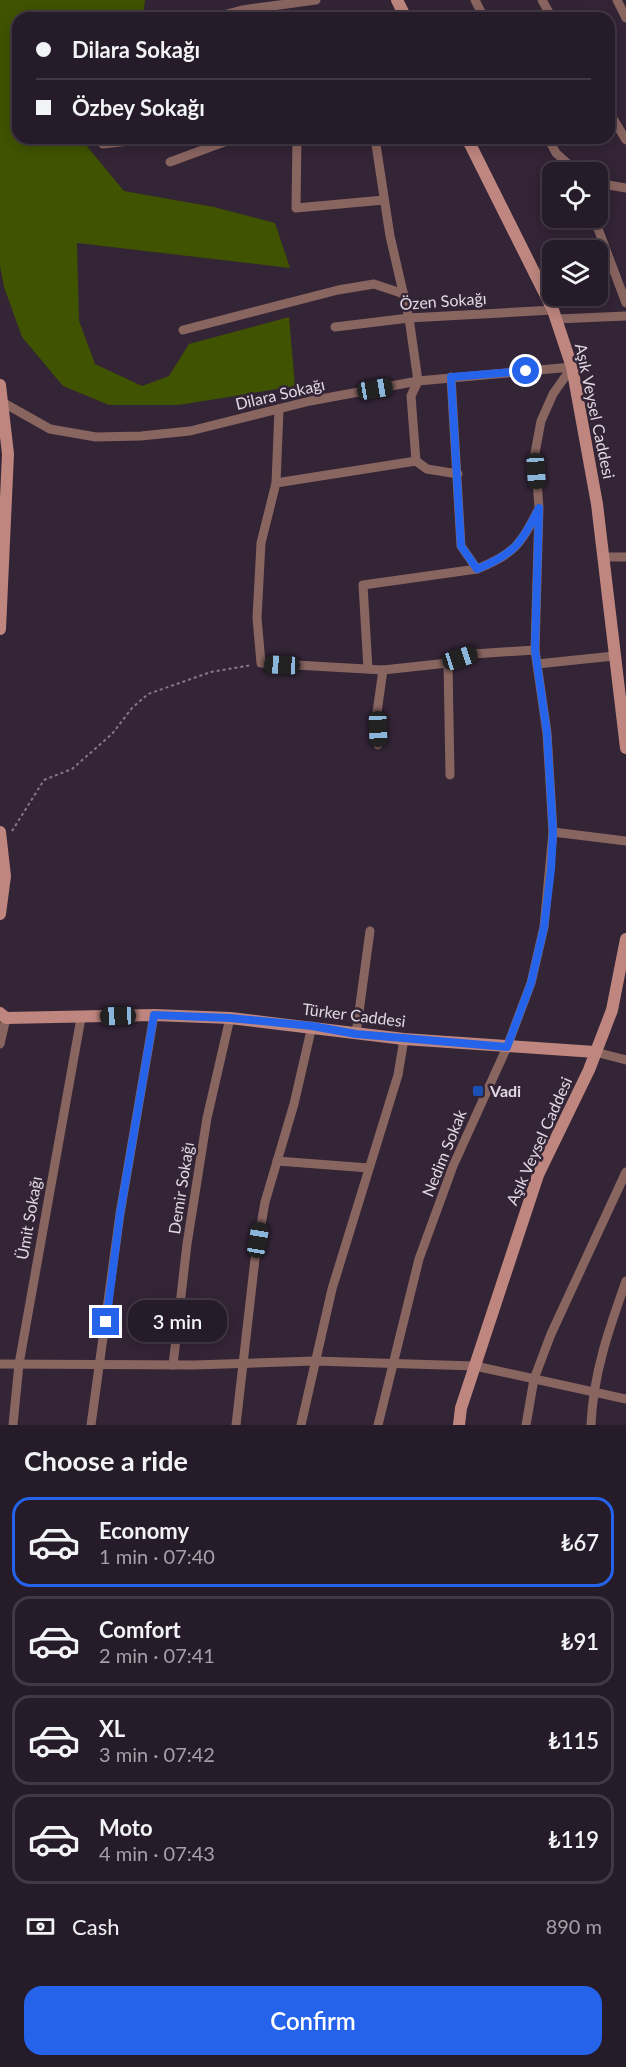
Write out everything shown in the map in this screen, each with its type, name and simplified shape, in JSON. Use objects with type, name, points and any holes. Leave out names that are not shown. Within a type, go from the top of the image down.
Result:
[{"type":"street","points":[[238,12],[277,3],[316,0]]},
{"type":"street","points":[[617,0],[626,18]]},
{"type":"street","points":[[615,122],[626,140]]},
{"type":"street","points":[[170,162],[219,144]]},
{"type":"street","points":[[297,144],[296,208],[384,200]]},
{"type":"street","points":[[376,144],[384,200],[409,318],[418,381],[411,396],[416,461]]},
{"type":"street","name":"Aşık Veysel Caddesi","points":[[470,144],[555,314],[572,367],[597,504],[626,747]]},
{"type":"street","points":[[551,144],[565,162]]},
{"type":"street","points":[[608,185],[626,188]]},
{"type":"street","points":[[598,228],[626,303]]},
{"type":"street","points":[[183,330],[338,290],[374,284],[404,294]]},
{"type":"street","name":"Özen Sokağı","points":[[335,327],[409,318],[555,314],[626,316]]},
{"type":"street","name":"Dilara Sokağı","points":[[2,402],[50,429],[96,437],[190,431],[279,409],[418,381],[572,367]]},
{"type":"street","name":"Nedim Sokak","points":[[378,1425],[419,1259],[449,1176],[507,1047],[531,983],[544,927],[553,832],[547,733],[535,650],[539,508],[535,453],[541,422],[553,394],[572,367]]},
{"type":"street","points":[[451,377],[461,546],[477,569]]},
{"type":"street","points":[[0,385],[8,454],[0,629]]},
{"type":"street","points":[[279,409],[276,483],[261,543],[257,618],[261,663],[383,670],[448,663],[473,654],[535,650]]},
{"type":"street","points":[[276,483],[416,461],[427,469],[458,474]]},
{"type":"street","points":[[368,669],[363,585],[477,569],[507,555],[524,539],[539,508]]},
{"type":"street","points":[[603,557],[626,557]]},
{"type":"street","points":[[537,664],[614,656]]},
{"type":"street","points":[[448,663],[450,775]]},
{"type":"street","points":[[378,745],[377,712],[383,670]]},
{"type":"street","points":[[0,832],[5,876],[0,914]]},
{"type":"street","points":[[553,832],[626,841]]},
{"type":"street","points":[[356,1034],[370,931]]},
{"type":"street","name":"Aşık Veysel Caddesi","points":[[459,1425],[461,1408],[538,1175],[612,1010],[626,939]]},
{"type":"street","points":[[91,1425],[120,1214],[154,1015]]},
{"type":"street","name":"Türker Caddesi","points":[[3,1016],[81,1018],[154,1015],[230,1018],[312,1026],[404,1039],[595,1052],[626,1060]]},
{"type":"street","points":[[0,1044],[3,1016]]},
{"type":"street","name":"Ümit Sokağı","points":[[13,1425],[19,1364],[81,1018]]},
{"type":"street","name":"Demir Sokağı","points":[[173,1365],[187,1244],[207,1118],[230,1018]]},
{"type":"street","points":[[236,1425],[255,1259],[265,1202],[312,1026]]},
{"type":"street","points":[[301,1425],[332,1289],[398,1075],[404,1039]]},
{"type":"street","points":[[277,1161],[369,1168]]},
{"type":"street","points":[[526,1425],[534,1379],[581,1266],[626,1172]]},
{"type":"street","points":[[591,1425],[592,1392],[604,1342],[626,1281]]},
{"type":"street","points":[[0,1364],[173,1365],[314,1361],[475,1366],[626,1399]]},
{"type":"path","points":[[2,846],[44,780],[72,769],[112,734],[132,708],[148,694],[212,672],[261,663]]},
{"type":"green space","points":[[0,0],[145,0],[144,12],[12,12],[12,144],[85,144],[124,191],[214,207],[275,223],[290,268],[77,243],[79,321],[95,364],[142,386],[169,376],[189,344],[289,317],[295,386],[179,405],[109,405],[63,386],[22,337],[4,287],[0,266]]},
{"type":"place","name":"Vadi","points":[[478,1091]]},
{"type":"route","points":[[106,1322],[120,1214],[154,1015],[230,1018],[312,1026],[356,1034],[507,1047],[531,983],[544,927],[551,869],[553,832],[547,733],[535,650],[539,508],[524,539],[507,555],[477,569],[461,546],[451,377],[526,371]]}]
